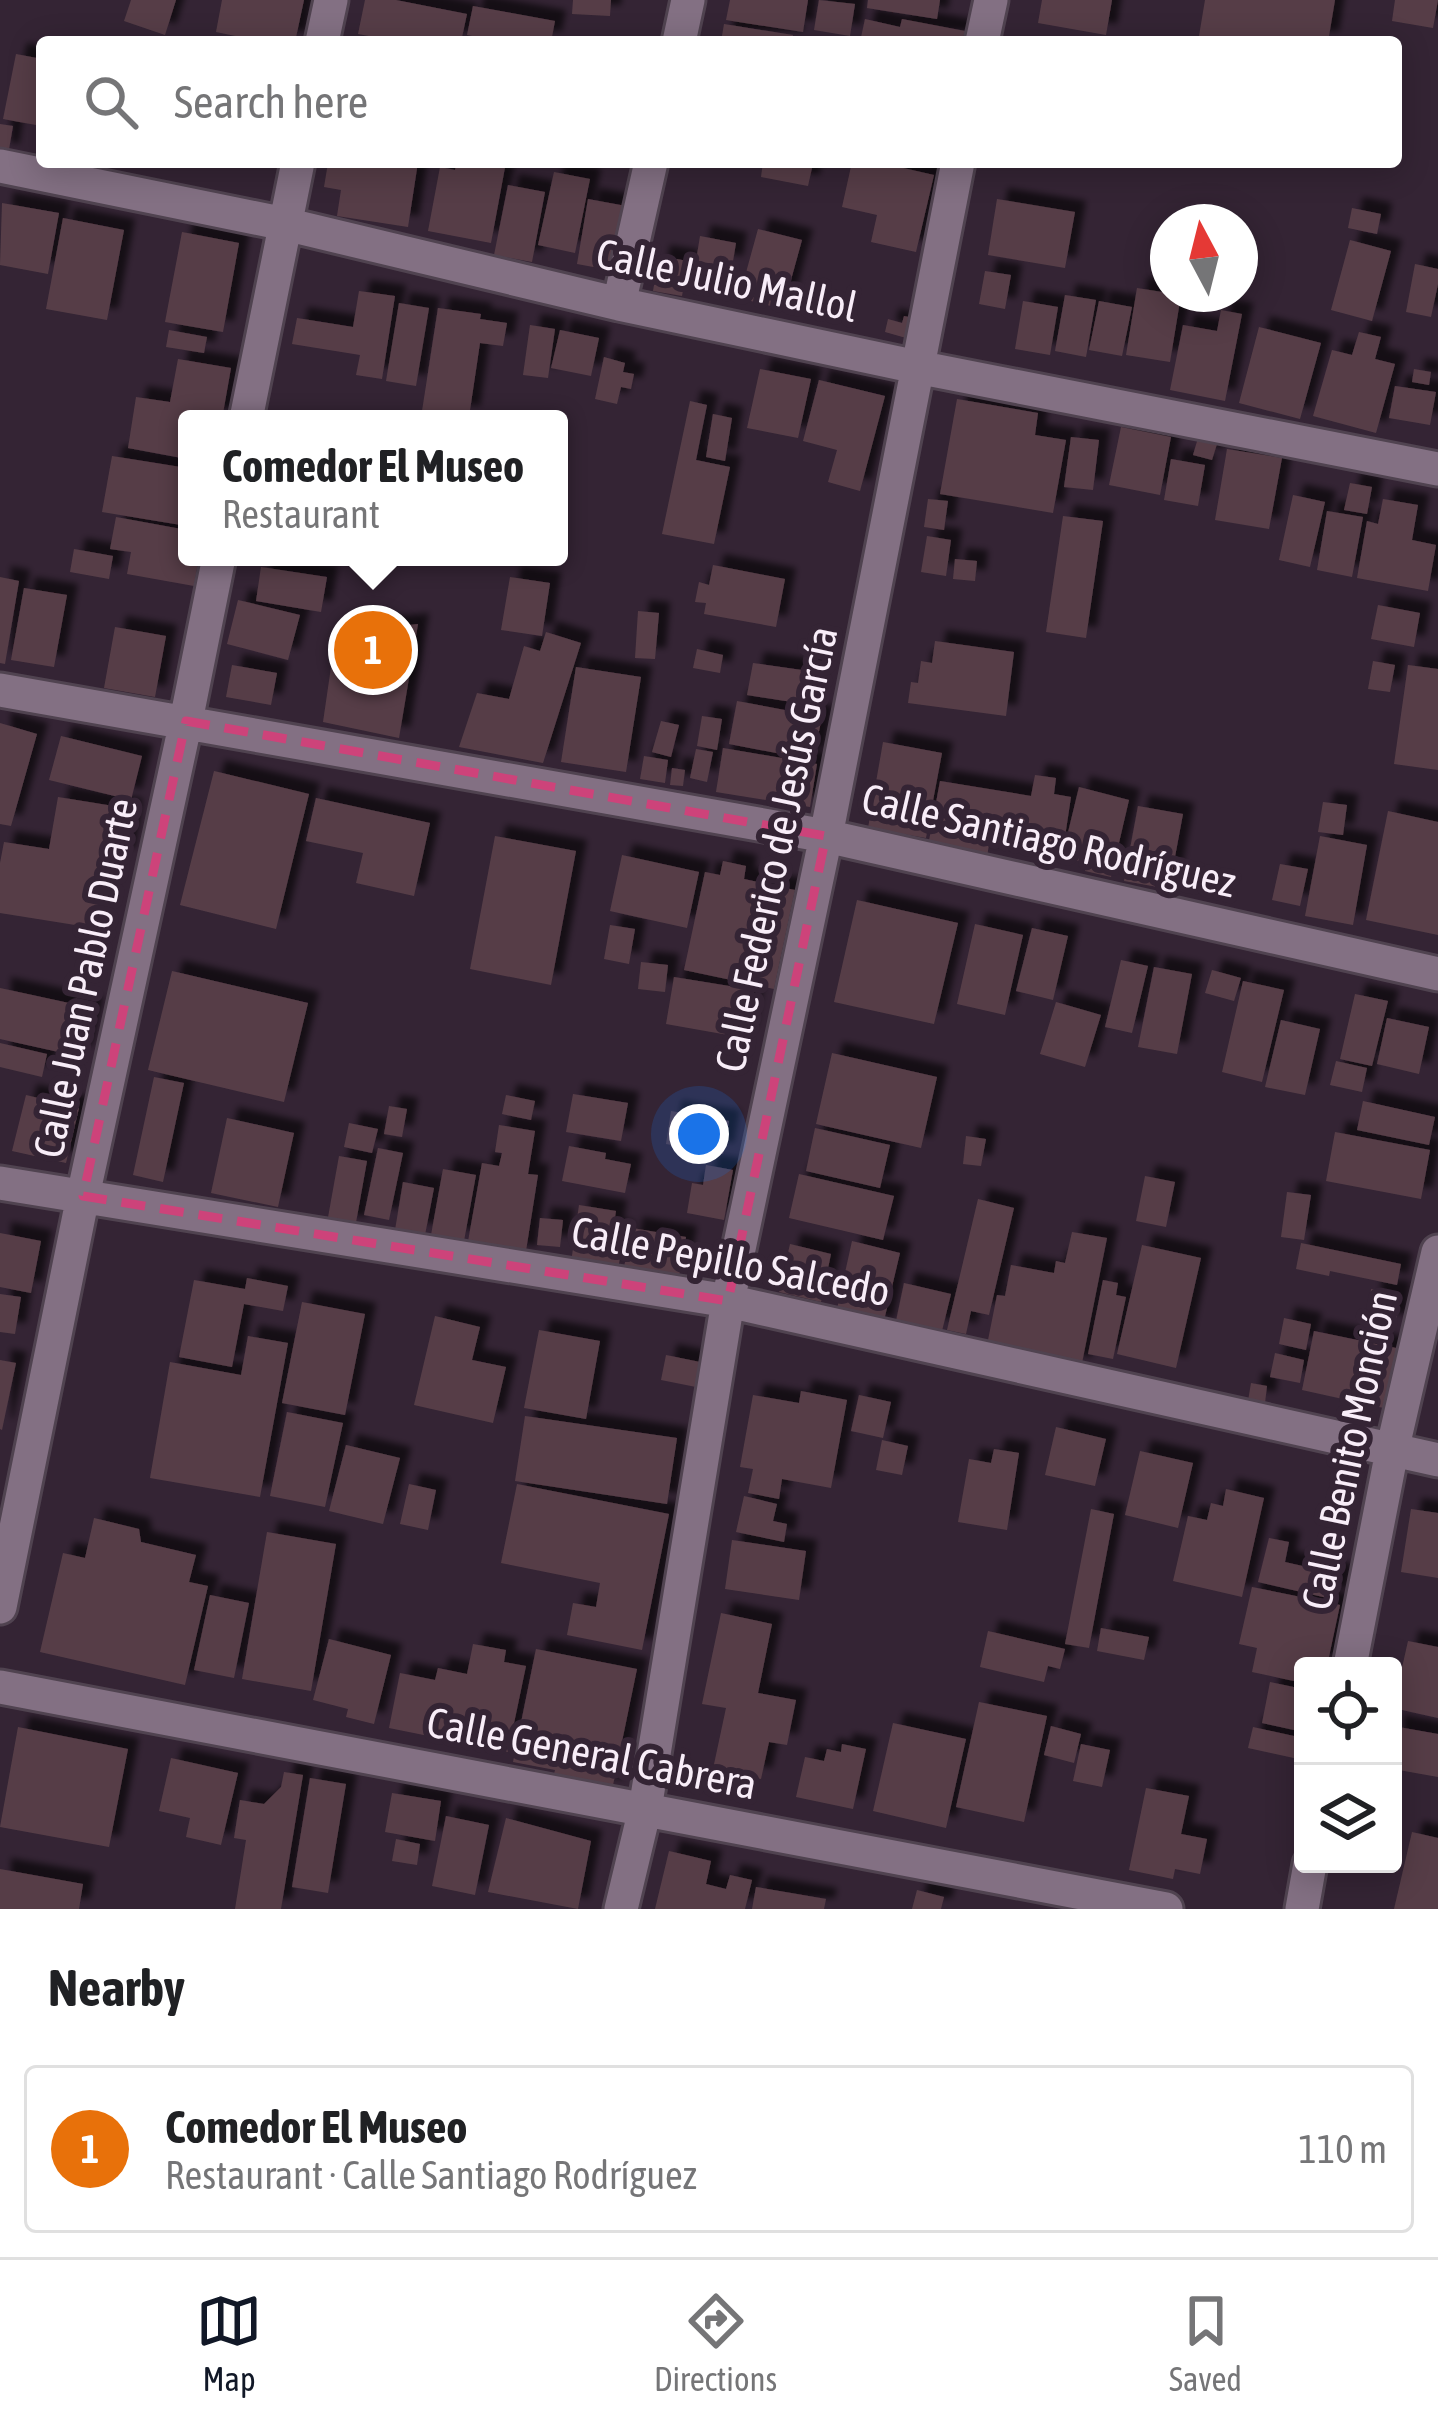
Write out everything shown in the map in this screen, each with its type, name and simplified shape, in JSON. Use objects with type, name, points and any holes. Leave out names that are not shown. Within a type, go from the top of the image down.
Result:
[{"type":"street","points":[[323,36],[331,0]]},
{"type":"street","points":[[680,36],[688,0]]},
{"type":"street","points":[[983,36],[991,0]]},
{"type":"street","name":"Calle Julio Mallol","points":[[0,166],[285,224],[619,304],[917,368],[1438,469]]},
{"type":"street","points":[[249,410],[297,168]]},
{"type":"street","points":[[619,304],[650,168]]},
{"type":"street","name":"Calle Federico de Jesús García","points":[[621,1909],[645,1809],[728,1301],[826,836],[957,168]]},
{"type":"street","name":"Calle Juan Pablo Duarte","points":[[0,1606],[217,566]]},
{"type":"street","name":"Calle Santiago Rodríguez","points":[[0,690],[826,836],[1438,974]]},
{"type":"street","name":"Calle Pepillo Salcedo","points":[[0,1183],[728,1301],[1438,1460]]},
{"type":"street","name":"Calle Benito Monción","points":[[1352,1657],[1392,1450],[1438,1252]]},
{"type":"street","name":"Calle General Cabrera","points":[[0,1687],[1166,1909]]},
{"type":"street","points":[[1302,1909],[1308,1873]]},
{"type":"highlighted area","points":[[186,721],[826,836],[728,1301],[83,1196]]},
{"type":"building","points":[[131,0],[176,0],[165,35],[124,21]]},
{"type":"building","points":[[222,0],[304,0],[296,36],[216,32]]},
{"type":"building","points":[[365,0],[396,0],[467,14],[462,36],[358,34]]},
{"type":"building","points":[[573,0],[611,0],[610,16],[572,14]]},
{"type":"building","points":[[730,0],[808,0],[803,32],[726,20]]},
{"type":"building","points":[[819,0],[855,4],[850,36],[814,30]]},
{"type":"building","points":[[868,0],[940,0],[937,19],[867,8]]},
{"type":"building","points":[[1042,0],[1112,0],[1106,35],[1038,23]]},
{"type":"building","points":[[1205,0],[1335,0],[1329,36],[1199,36]]},
{"type":"building","points":[[1395,0],[1438,0],[1433,28],[1392,21]]},
{"type":"building","points":[[473,6],[555,21],[552,36],[467,35]]},
{"type":"building","points":[[865,19],[900,27],[902,19],[965,31],[964,36],[861,36]]},
{"type":"building","points":[[724,24],[793,35],[793,36],[722,36]]},
{"type":"building","points":[[16,54],[36,58],[36,125],[3,119]]},
{"type":"building","points":[[0,124],[13,126],[8,155],[0,153]]},
{"type":"building","points":[[327,168],[417,168],[408,227],[337,216],[341,190],[324,187]]},
{"type":"building","points":[[440,168],[505,168],[491,243],[428,231]]},
{"type":"building","points":[[762,168],[812,168],[808,186],[761,177]]},
{"type":"building","points":[[851,168],[903,168],[934,175],[916,252],[871,242],[877,215],[842,207]]},
{"type":"building","points":[[554,172],[590,179],[575,253],[538,245]]},
{"type":"building","points":[[508,185],[545,192],[532,262],[494,255]]},
{"type":"building","points":[[588,199],[626,206],[615,271],[577,264]]},
{"type":"building","points":[[997,199],[1075,212],[1065,268],[988,255]]},
{"type":"building","points":[[2,203],[59,213],[48,274],[0,265]]},
{"type":"building","points":[[1352,208],[1381,214],[1377,234],[1348,228]]},
{"type":"building","points":[[63,218],[124,230],[107,320],[46,309]]},
{"type":"building","points":[[758,229],[802,240],[783,309],[739,298]]},
{"type":"building","points":[[182,232],[239,243],[223,332],[165,322]]},
{"type":"building","points":[[700,236],[736,243],[732,267],[696,261]]},
{"type":"building","points":[[1350,240],[1391,251],[1372,321],[1331,310]]},
{"type":"building","points":[[659,256],[688,261],[682,296],[653,291]]},
{"type":"building","points":[[1415,264],[1438,269],[1431,317],[1406,312]]},
{"type":"building","points":[[985,271],[1011,275],[1005,309],[979,304]]},
{"type":"building","points":[[1137,288],[1150,290],[1150,312],[1178,312],[1170,362],[1126,355]]},
{"type":"building","points":[[359,291],[395,296],[382,379],[356,375],[360,355],[292,344],[297,318],[353,327]]},
{"type":"building","points":[[1065,295],[1096,300],[1086,357],[1055,351]]},
{"type":"building","points":[[1023,301],[1058,307],[1050,355],[1015,349]]},
{"type":"building","points":[[1099,301],[1132,307],[1122,356],[1089,350]]},
{"type":"building","points":[[399,303],[429,308],[416,386],[386,381]]},
{"type":"building","points":[[438,308],[507,323],[503,346],[480,343],[470,410],[422,410]]},
{"type":"building","points":[[1221,312],[1242,314],[1225,401],[1170,390],[1183,325],[1217,331]]},
{"type":"building","points":[[904,316],[919,319],[913,340],[885,332],[888,319],[902,323]]},
{"type":"building","points":[[530,325],[555,329],[548,378],[523,375]]},
{"type":"building","points":[[1259,327],[1321,343],[1300,419],[1239,403]]},
{"type":"building","points":[[169,330],[207,337],[204,353],[166,347]]},
{"type":"building","points":[[560,330],[599,338],[591,376],[551,368]]},
{"type":"building","points":[[1359,332],[1381,337],[1375,359],[1395,364],[1376,433],[1313,416],[1332,350],[1352,355]]},
{"type":"building","points":[[604,357],[625,363],[623,372],[634,374],[631,389],[621,387],[617,404],[595,399]]},
{"type":"building","points":[[178,359],[231,368],[224,410],[178,410],[178,457],[128,448],[136,397],[170,402]]},
{"type":"building","points":[[760,369],[811,379],[798,438],[747,428]]},
{"type":"building","points":[[1414,369],[1431,372],[1429,385],[1412,382]]},
{"type":"building","points":[[819,380],[885,396],[860,491],[828,482],[837,450],[803,441]]},
{"type":"building","points":[[1395,386],[1436,392],[1430,425],[1389,418]]},
{"type":"building","points":[[957,399],[1038,413],[1035,435],[1066,440],[1053,513],[940,494]]},
{"type":"building","points":[[690,401],[707,405],[696,460],[730,467],[714,544],[662,534]]},
{"type":"building","points":[[713,414],[732,418],[725,461],[706,457]]},
{"type":"building","points":[[1121,427],[1171,437],[1160,495],[1109,485]]},
{"type":"building","points":[[1071,437],[1099,440],[1093,490],[1064,487]]},
{"type":"building","points":[[1198,438],[1217,444],[1212,460],[1193,455]]},
{"type":"building","points":[[1227,449],[1282,458],[1269,529],[1215,520]]},
{"type":"building","points":[[112,456],[178,467],[178,525],[102,512]]},
{"type":"building","points":[[1171,459],[1205,465],[1198,506],[1164,500]]},
{"type":"building","points":[[1350,483],[1372,487],[1367,514],[1344,510]]},
{"type":"building","points":[[1293,495],[1325,502],[1310,567],[1279,560]]},
{"type":"building","points":[[928,499],[948,501],[944,530],[924,527]]},
{"type":"building","points":[[1383,499],[1418,505],[1412,540],[1436,545],[1428,591],[1357,578],[1367,521],[1378,524]]},
{"type":"building","points":[[1327,511],[1363,517],[1352,577],[1317,570]]},
{"type":"building","points":[[1063,516],[1103,521],[1086,638],[1046,632]]},
{"type":"building","points":[[116,517],[178,528],[178,566],[197,566],[194,586],[127,574],[131,552],[110,549]]},
{"type":"building","points":[[927,536],[951,540],[946,576],[921,572]]},
{"type":"building","points":[[74,549],[113,556],[109,579],[70,572]]},
{"type":"building","points":[[955,559],[977,561],[975,581],[953,579]]},
{"type":"building","points":[[713,565],[785,579],[776,627],[704,614],[706,603],[695,602],[699,582],[709,585]]},
{"type":"building","points":[[261,567],[327,577],[321,612],[256,601]]},
{"type":"building","points":[[0,577],[19,581],[5,664],[0,663]]},
{"type":"building","points":[[510,577],[550,583],[542,636],[501,630]]},
{"type":"building","points":[[24,588],[67,595],[54,667],[11,660]]},
{"type":"building","points":[[238,600],[300,615],[288,660],[227,644]]},
{"type":"building","points":[[1378,605],[1420,613],[1414,647],[1371,639]]},
{"type":"building","points":[[638,611],[659,613],[655,659],[635,658]]},
{"type":"building","points":[[418,624],[399,738],[323,722],[336,633]]},
{"type":"building","points":[[115,627],[166,636],[155,697],[104,688]]},
{"type":"building","points":[[546,632],[581,643],[543,763],[459,747],[477,693],[509,699],[524,646],[540,651]]},
{"type":"building","points":[[935,641],[1014,652],[1006,716],[908,703],[911,682],[918,683],[921,661],[932,663]]},
{"type":"building","points":[[697,649],[723,655],[720,673],[693,668]]},
{"type":"building","points":[[1373,661],[1395,665],[1390,692],[1368,689]]},
{"type":"building","points":[[753,663],[816,672],[811,705],[747,695]]},
{"type":"building","points":[[232,665],[277,673],[271,705],[226,697]]},
{"type":"building","points":[[1408,665],[1438,669],[1438,770],[1394,764]]},
{"type":"building","points":[[576,667],[641,677],[626,772],[561,762]]},
{"type":"building","points":[[737,701],[822,717],[813,760],[729,744]]},
{"type":"building","points":[[702,716],[722,719],[717,750],[697,746]]},
{"type":"building","points":[[661,721],[679,725],[671,757],[652,752]]},
{"type":"building","points":[[0,723],[37,734],[11,826],[0,824]]},
{"type":"building","points":[[61,736],[142,756],[131,800],[49,780]]},
{"type":"building","points":[[883,742],[942,753],[926,838],[868,828]]},
{"type":"building","points":[[723,748],[817,764],[810,807],[716,792]]},
{"type":"building","points":[[696,749],[713,752],[707,782],[690,778]]},
{"type":"building","points":[[644,756],[668,760],[665,783],[640,779]]},
{"type":"building","points":[[672,768],[685,770],[683,786],[670,785]]},
{"type":"building","points":[[214,771],[309,794],[276,929],[180,905]]},
{"type":"building","points":[[1035,775],[1056,778],[1054,794],[1071,797],[1063,850],[990,838],[987,857],[928,846],[940,781],[1031,796]]},
{"type":"building","points":[[1079,787],[1129,800],[1111,877],[1085,871],[1087,863],[1062,857]]},
{"type":"building","points":[[58,797],[132,809],[124,859],[107,856],[94,928],[0,913],[4,842],[49,849]]},
{"type":"building","points":[[316,798],[430,823],[414,896],[356,883],[363,853],[306,841]]},
{"type":"building","points":[[1323,802],[1347,805],[1343,835],[1318,832]]},
{"type":"building","points":[[1138,806],[1183,814],[1169,889],[1124,881]]},
{"type":"building","points":[[1388,811],[1438,822],[1438,935],[1366,920]]},
{"type":"building","points":[[495,836],[576,851],[551,985],[470,969]]},
{"type":"building","points":[[1320,836],[1367,845],[1353,925],[1305,916]]},
{"type":"building","points":[[622,855],[699,872],[687,928],[610,911]]},
{"type":"building","points":[[723,861],[746,866],[744,879],[795,890],[774,989],[684,970],[705,872],[720,875]]},
{"type":"building","points":[[1280,864],[1308,869],[1300,906],[1272,900]]},
{"type":"building","points":[[857,900],[958,923],[934,1024],[834,1002]]},
{"type":"building","points":[[975,924],[1023,935],[1005,1015],[957,1004]]},
{"type":"building","points":[[610,925],[635,929],[629,964],[604,959]]},
{"type":"building","points":[[1032,928],[1068,936],[1053,1000],[1016,991]]},
{"type":"building","points":[[1121,960],[1148,966],[1132,1033],[1105,1027]]},
{"type":"building","points":[[641,962],[668,965],[665,992],[638,989]]},
{"type":"building","points":[[1154,967],[1192,974],[1177,1054],[1138,1047]]},
{"type":"building","points":[[1212,970],[1241,978],[1234,1001],[1205,993]]},
{"type":"building","points":[[172,971],[308,1003],[284,1102],[148,1070]]},
{"type":"building","points":[[674,977],[754,990],[745,1038],[666,1024]]},
{"type":"building","points":[[1243,981],[1284,990],[1262,1082],[1222,1072]]},
{"type":"building","points":[[0,988],[92,1008],[81,1057],[0,1039]]},
{"type":"building","points":[[1355,994],[1388,1001],[1372,1066],[1340,1059]]},
{"type":"building","points":[[1056,1002],[1101,1015],[1085,1067],[1040,1054]]},
{"type":"building","points":[[1387,1018],[1429,1027],[1419,1074],[1377,1064]]},
{"type":"building","points":[[1281,1020],[1320,1029],[1305,1095],[1265,1087]]},
{"type":"building","points":[[0,1043],[47,1054],[42,1077],[0,1067]]},
{"type":"building","points":[[832,1053],[937,1077],[921,1148],[816,1124]]},
{"type":"building","points":[[1336,1061],[1367,1068],[1362,1092],[1330,1085]]},
{"type":"building","points":[[154,1077],[184,1083],[163,1182],[133,1175]]},
{"type":"building","points":[[573,1094],[628,1103],[621,1141],[566,1132]]},
{"type":"building","points":[[26,1095],[79,1108],[66,1163],[12,1151]]},
{"type":"building","points":[[506,1095],[535,1101],[531,1120],[502,1114]]},
{"type":"building","points":[[1363,1101],[1435,1117],[1429,1145],[1357,1130]]},
{"type":"building","points":[[389,1106],[407,1109],[402,1137],[384,1134]]},
{"type":"building","points":[[671,1111],[729,1121],[723,1154],[666,1144]]},
{"type":"building","points":[[227,1118],[294,1133],[278,1207],[211,1193]]},
{"type":"building","points":[[349,1123],[378,1129],[372,1153],[344,1147]]},
{"type":"building","points":[[499,1125],[535,1131],[528,1174],[538,1175],[525,1257],[467,1247],[482,1163],[499,1166],[502,1153],[495,1152]]},
{"type":"building","points":[[815,1128],[890,1145],[880,1188],[806,1171]]},
{"type":"building","points":[[1335,1132],[1430,1150],[1421,1199],[1326,1181]]},
{"type":"building","points":[[966,1136],[986,1139],[981,1166],[963,1164]]},
{"type":"building","points":[[569,1146],[631,1164],[625,1193],[562,1181]]},
{"type":"building","points":[[378,1148],[403,1153],[389,1220],[364,1215]]},
{"type":"building","points":[[339,1156],[367,1161],[355,1228],[327,1223]]},
{"type":"building","points":[[706,1165],[733,1170],[724,1220],[687,1213],[692,1183],[703,1185]]},
{"type":"building","points":[[443,1169],[476,1175],[464,1241],[431,1235]]},
{"type":"building","points":[[799,1174],[894,1196],[883,1240],[789,1218]]},
{"type":"building","points":[[1145,1176],[1175,1182],[1166,1227],[1136,1221]]},
{"type":"building","points":[[403,1182],[434,1188],[425,1235],[395,1230]]},
{"type":"building","points":[[1287,1192],[1311,1195],[1304,1240],[1281,1237]]},
{"type":"building","points":[[978,1199],[1014,1208],[989,1315],[971,1311],[966,1334],[947,1330]]},
{"type":"building","points":[[579,1205],[616,1211],[613,1230],[624,1232],[618,1270],[571,1263]]},
{"type":"building","points":[[540,1218],[563,1220],[560,1247],[537,1245]]},
{"type":"building","points":[[632,1228],[686,1237],[679,1277],[624,1267]]},
{"type":"building","points":[[1072,1232],[1107,1238],[1081,1368],[986,1350],[997,1295],[1005,1296],[1011,1265],[1054,1273],[1056,1261],[1065,1263]]},
{"type":"building","points":[[0,1233],[41,1241],[31,1293],[0,1287]]},
{"type":"building","points":[[852,1241],[900,1253],[882,1329],[835,1318]]},
{"type":"building","points":[[1301,1243],[1401,1264],[1397,1285],[1296,1269]]},
{"type":"building","points":[[790,1244],[831,1254],[821,1302],[779,1292]]},
{"type":"building","points":[[1142,1245],[1201,1258],[1176,1368],[1117,1354]]},
{"type":"building","points":[[247,1278],[288,1286],[283,1311],[244,1304],[232,1367],[179,1357],[194,1280],[245,1289]]},
{"type":"building","points":[[1103,1280],[1118,1283],[1116,1295],[1126,1297],[1113,1359],[1088,1354]]},
{"type":"building","points":[[904,1283],[951,1294],[942,1331],[896,1321]]},
{"type":"building","points":[[1371,1289],[1399,1292],[1396,1325],[1368,1322]]},
{"type":"building","points":[[0,1294],[21,1297],[15,1334],[0,1332]]},
{"type":"building","points":[[302,1302],[365,1314],[345,1415],[282,1403]]},
{"type":"building","points":[[435,1316],[480,1327],[472,1360],[506,1367],[493,1423],[414,1405]]},
{"type":"building","points":[[1284,1318],[1311,1324],[1306,1350],[1279,1344]]},
{"type":"building","points":[[539,1330],[600,1341],[586,1419],[524,1408]]},
{"type":"building","points":[[1314,1331],[1401,1349],[1388,1409],[1302,1390]]},
{"type":"building","points":[[248,1336],[288,1343],[260,1497],[150,1478],[170,1362],[241,1375]]},
{"type":"building","points":[[1275,1353],[1304,1360],[1300,1383],[1270,1377]]},
{"type":"building","points":[[666,1355],[700,1362],[696,1387],[661,1380]]},
{"type":"building","points":[[0,1360],[16,1363],[2,1430],[0,1429]]},
{"type":"building","points":[[1251,1383],[1267,1386],[1265,1403],[1248,1401]]},
{"type":"building","points":[[801,1391],[847,1400],[831,1488],[782,1479],[779,1499],[748,1493],[753,1469],[740,1467],[753,1395],[799,1403]]},
{"type":"building","points":[[859,1395],[891,1402],[883,1438],[851,1431]]},
{"type":"building","points":[[287,1412],[343,1423],[325,1507],[270,1496]]},
{"type":"building","points":[[525,1416],[677,1438],[667,1504],[515,1481]]},
{"type":"building","points":[[1056,1427],[1106,1439],[1095,1486],[1045,1475]]},
{"type":"building","points":[[882,1440],[908,1446],[902,1475],[876,1470]]},
{"type":"building","points":[[346,1445],[400,1458],[383,1524],[329,1511]]},
{"type":"building","points":[[994,1449],[1019,1453],[1007,1530],[958,1522],[969,1459],[991,1463]]},
{"type":"building","points":[[1140,1451],[1193,1463],[1178,1528],[1125,1515]]},
{"type":"building","points":[[409,1484],[436,1490],[428,1530],[400,1524]]},
{"type":"building","points":[[517,1484],[669,1514],[642,1650],[567,1635],[573,1603],[596,1607],[600,1583],[501,1563]]},
{"type":"building","points":[[1226,1489],[1264,1498],[1242,1597],[1173,1581],[1188,1516],[1207,1520],[1211,1503],[1223,1506]]},
{"type":"building","points":[[744,1496],[777,1504],[773,1521],[787,1524],[784,1542],[736,1532]]},
{"type":"building","points":[[1091,1509],[1114,1514],[1089,1648],[1065,1644]]},
{"type":"building","points":[[1411,1509],[1438,1513],[1438,1578],[1401,1572]]},
{"type":"building","points":[[94,1518],[139,1529],[141,1542],[196,1555],[189,1582],[208,1586],[185,1685],[40,1652],[63,1553],[85,1558]]},
{"type":"building","points":[[267,1532],[336,1544],[311,1691],[242,1679]]},
{"type":"building","points":[[1269,1538],[1289,1542],[1285,1562],[1342,1575],[1336,1600],[1258,1582]]},
{"type":"building","points":[[732,1540],[806,1551],[799,1600],[725,1589]]},
{"type":"building","points":[[1252,1587],[1340,1605],[1329,1657],[1294,1657],[1294,1681],[1252,1672],[1257,1648],[1239,1644]]},
{"type":"building","points":[[210,1595],[249,1603],[234,1678],[194,1670]]},
{"type":"building","points":[[721,1613],[772,1624],[758,1693],[796,1700],[787,1745],[769,1742],[761,1779],[713,1769],[726,1708],[702,1704]]},
{"type":"building","points":[[1101,1628],[1149,1637],[1144,1660],[1097,1651]]},
{"type":"building","points":[[988,1631],[1065,1649],[1060,1669],[1048,1666],[1044,1682],[980,1667]]},
{"type":"building","points":[[329,1639],[391,1655],[374,1724],[346,1717],[348,1709],[313,1700]]},
{"type":"building","points":[[1408,1641],[1438,1647],[1438,1718],[1402,1710],[1402,1668]]},
{"type":"building","points":[[473,1644],[506,1650],[504,1662],[526,1666],[508,1752],[389,1728],[400,1673],[435,1680],[438,1668],[467,1674]]},
{"type":"building","points":[[536,1649],[637,1669],[612,1790],[553,1778],[555,1770],[513,1762]]},
{"type":"building","points":[[1270,1682],[1294,1687],[1294,1730],[1262,1723]]},
{"type":"building","points":[[979,1702],[1047,1716],[1024,1822],[956,1807]]},
{"type":"building","points":[[893,1723],[966,1739],[946,1828],[873,1811]]},
{"type":"building","points":[[1051,1726],[1081,1734],[1074,1763],[1044,1755]]},
{"type":"building","points":[[18,1727],[128,1749],[109,1847],[0,1827]]},
{"type":"building","points":[[1253,1727],[1294,1736],[1294,1758],[1248,1748]]},
{"type":"building","points":[[1402,1728],[1438,1734],[1438,1777],[1402,1771]]},
{"type":"building","points":[[842,1744],[866,1749],[853,1809],[796,1797],[805,1757],[824,1761],[827,1749],[841,1752]]},
{"type":"building","points":[[1081,1744],[1110,1750],[1102,1787],[1073,1781]]},
{"type":"building","points":[[171,1758],[238,1773],[221,1845],[186,1837],[190,1818],[159,1811]]},
{"type":"building","points":[[284,1772],[303,1775],[281,1909],[235,1909],[246,1840],[234,1838],[240,1800],[264,1804],[281,1787]]},
{"type":"building","points":[[310,1778],[346,1784],[328,1893],[292,1887]]},
{"type":"building","points":[[1146,1788],[1189,1796],[1181,1834],[1207,1839],[1200,1874],[1175,1869],[1173,1879],[1129,1870]]},
{"type":"building","points":[[392,1793],[441,1801],[435,1841],[385,1832]]},
{"type":"building","points":[[446,1816],[489,1825],[475,1895],[432,1886]]},
{"type":"building","points":[[506,1818],[591,1841],[578,1909],[488,1892]]},
{"type":"building","points":[[1412,1832],[1438,1838],[1438,1909],[1394,1909]]},
{"type":"building","points":[[396,1839],[420,1844],[417,1865],[392,1861]]},
{"type":"building","points":[[669,1851],[711,1861],[706,1884],[726,1889],[730,1875],[752,1880],[745,1909],[655,1909]]},
{"type":"building","points":[[0,1869],[83,1884],[79,1909],[0,1909]]},
{"type":"building","points":[[756,1887],[826,1899],[824,1909],[752,1909]]},
{"type":"building","points":[[917,1890],[944,1897],[941,1909],[912,1909]]},
{"type":"place","name":"Comedor El Museo","points":[[373,650]]}]
